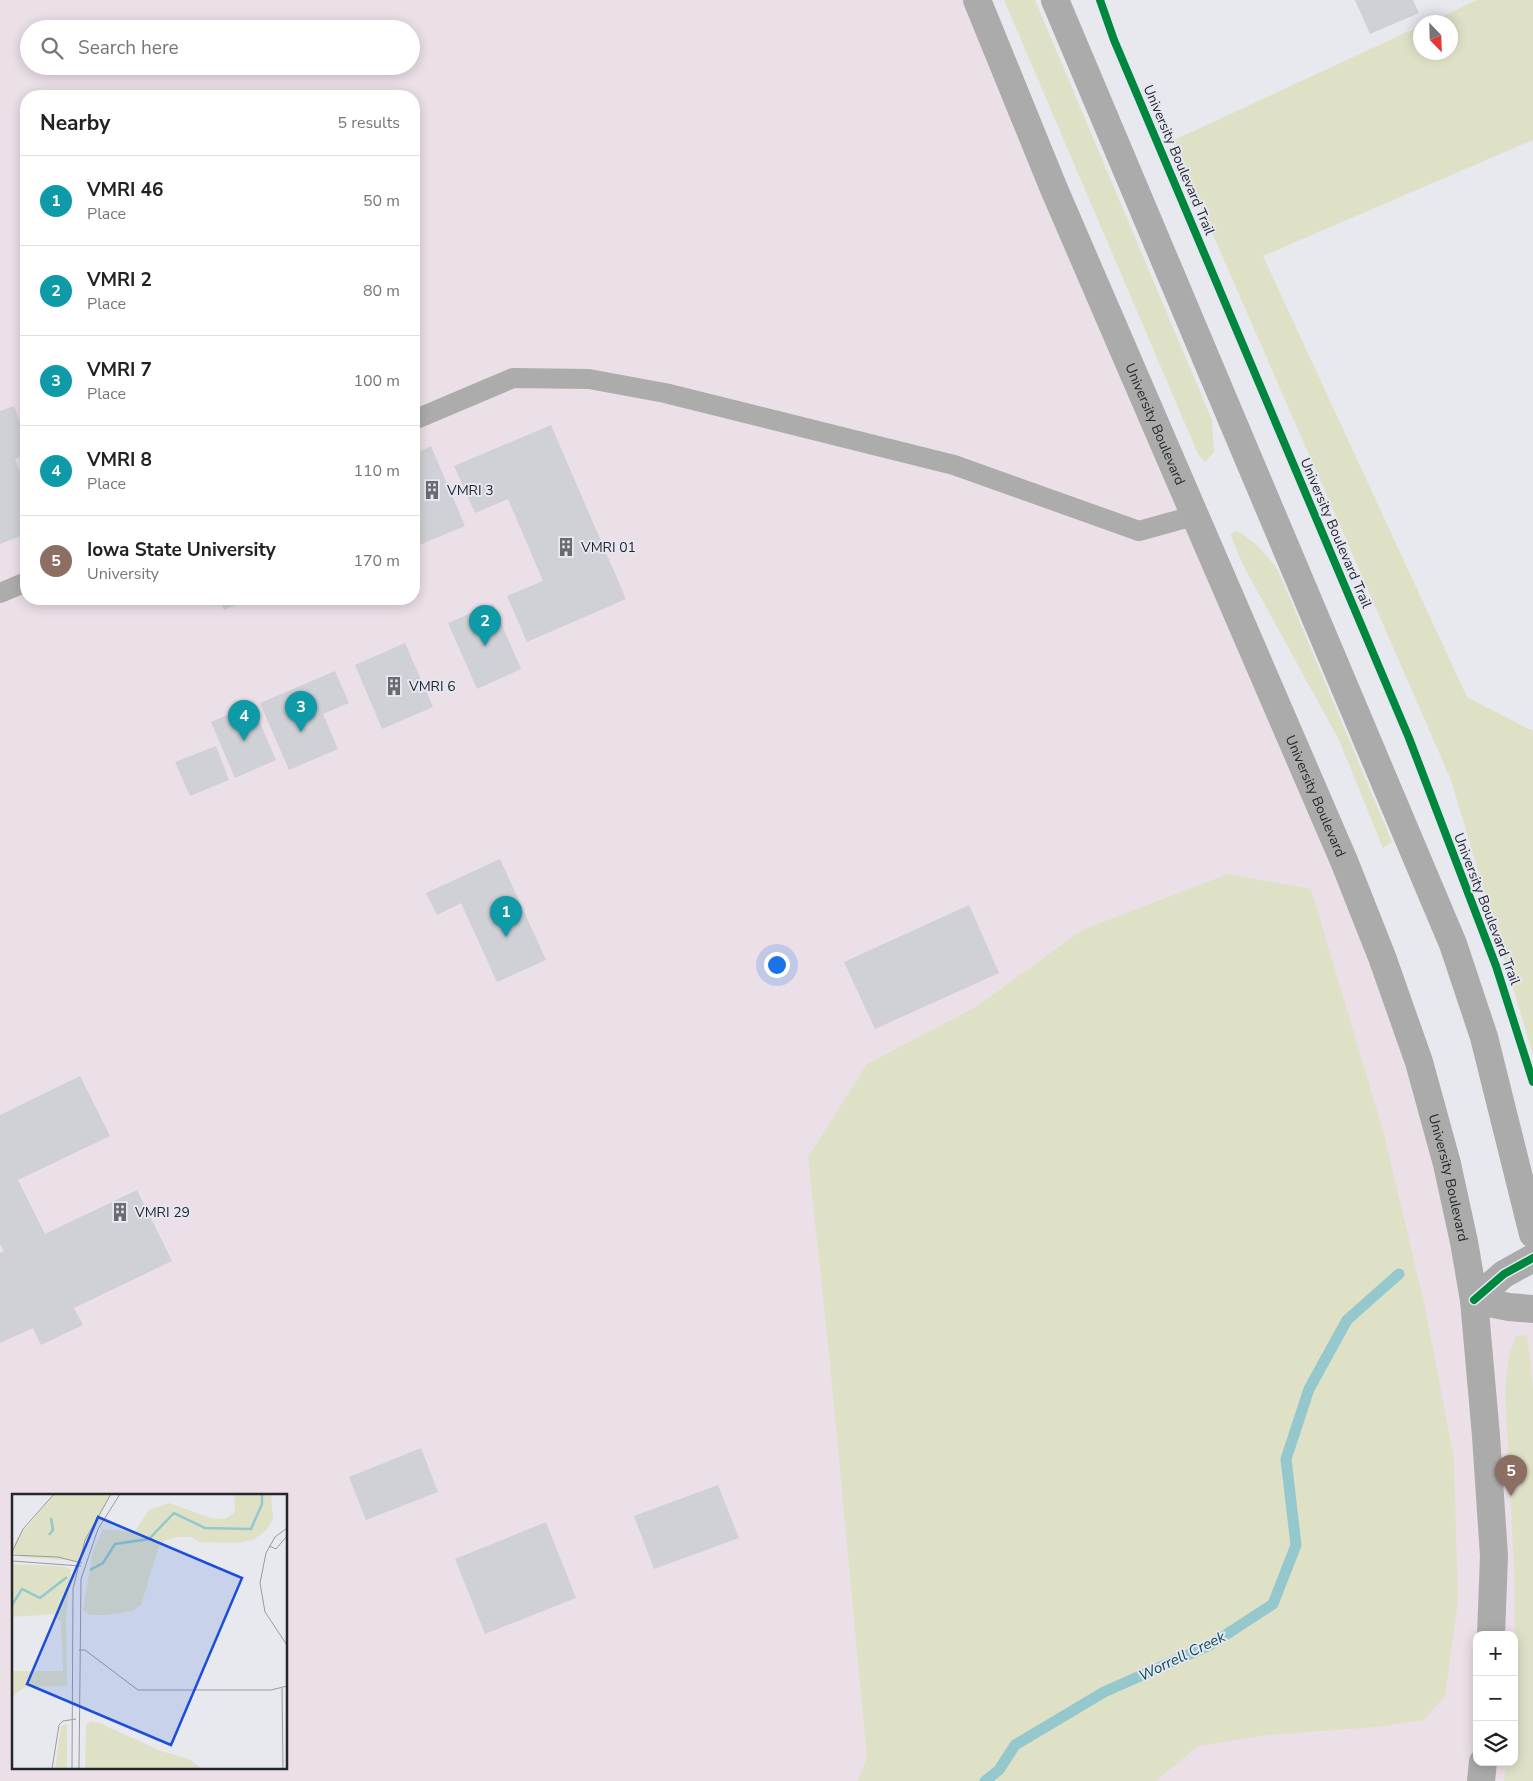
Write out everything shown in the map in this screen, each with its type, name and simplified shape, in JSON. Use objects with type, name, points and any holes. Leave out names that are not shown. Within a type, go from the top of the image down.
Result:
[{"type":"main road","name":"University Boulevard","points":[[977,0],[1054,189],[1193,516],[1278,704],[1382,956],[1418,1062],[1447,1164],[1474,1300],[1494,1556],[1491,1631]]},
{"type":"main road","points":[[1055,0],[1453,944],[1484,1037],[1533,1234]]},
{"type":"main road","points":[[1474,1300],[1504,1274],[1533,1258]]},
{"type":"main road","points":[[1474,1300],[1509,1307],[1533,1309]]},
{"type":"main road","points":[[1481,1781],[1483,1766]]},
{"type":"lane","points":[[420,417],[513,378],[589,379],[665,393],[954,466],[1139,531],[1193,516]]},
{"type":"lane","points":[[0,593],[20,585]]},
{"type":"shaded area","points":[[0,0],[977,0],[1382,957],[1474,1299],[1533,1309],[1533,1781],[0,1781]]},
{"type":"green space","points":[[1004,0],[1035,0],[1212,420],[1214,452],[1205,462],[1198,454]]},
{"type":"green space","points":[[1477,0],[1533,0],[1533,140],[1263,256],[1467,697],[1533,731],[1533,1055],[1451,780],[1172,141],[1413,29],[1413,60],[1458,60],[1458,15],[1444,15]]},
{"type":"green space","points":[[1237,531],[1260,548],[1278,570],[1392,842],[1383,848],[1339,740],[1243,565],[1230,534]]},
{"type":"green space","points":[[1228,874],[1311,889],[1384,1134],[1425,1307],[1454,1459],[1458,1601],[1445,1696],[1424,1720],[1376,1727],[1267,1735],[1198,1746],[1156,1781],[858,1781],[867,1758],[829,1353],[808,1157],[867,1064],[976,1007],[1082,930]]},
{"type":"green space","points":[[1527,1335],[1533,1388],[1533,1781],[1504,1781],[1506,1766],[1518,1766],[1518,1631],[1515,1631],[1515,1589],[1505,1389],[1509,1356],[1516,1336]]},
{"type":"building","points":[[1355,0],[1413,0],[1419,13],[1370,34]]},
{"type":"building","points":[[14,406],[20,422],[20,457],[15,459],[20,472],[20,536],[0,544],[0,411]]},
{"type":"building","name":"VMRI 01","points":[[551,425],[626,599],[527,642],[507,596],[543,581],[508,499],[475,513],[454,466]]},
{"type":"building","name":"VMRI 3","points":[[431,446],[465,526],[420,545],[420,451]]},
{"type":"building","points":[[493,604],[521,669],[477,689],[448,623]]},
{"type":"building","points":[[222,605],[236,605],[224,610]]},
{"type":"building","name":"VMRI 6","points":[[405,643],[433,707],[382,729],[355,665]]},
{"type":"building","points":[[335,671],[349,703],[323,714],[338,749],[289,770],[260,703]]},
{"type":"building","points":[[252,704],[276,760],[235,778],[211,722]]},
{"type":"building","points":[[216,746],[229,780],[190,796],[175,762]]},
{"type":"building","points":[[500,859],[546,960],[497,982],[461,903],[437,915],[426,893]]},
{"type":"building","points":[[969,905],[999,973],[875,1029],[844,962]]},
{"type":"building","name":"VMRI 29","points":[[80,1076],[110,1136],[18,1180],[45,1234],[137,1190],[172,1261],[74,1308],[83,1325],[41,1345],[33,1328],[0,1343],[0,1253],[4,1251],[0,1244],[0,1115]]},
{"type":"building","points":[[421,1448],[438,1492],[366,1520],[349,1477]]},
{"type":"building","points":[[718,1485],[739,1538],[654,1569],[634,1516]]},
{"type":"building","points":[[546,1522],[576,1598],[485,1634],[455,1559]]},
{"type":"waterway","name":"Worrell Creek","points":[[985,1781],[999,1770],[1015,1745],[1104,1692],[1210,1645],[1273,1604],[1296,1545],[1286,1459],[1309,1389],[1347,1320],[1399,1274]]},
{"type":"cycle path","name":"University Boulevard Trail","points":[[1100,0],[1114,40],[1409,738],[1496,966],[1533,1082]]},
{"type":"cycle path","points":[[1474,1300],[1504,1274],[1533,1258]]},
{"type":"place","name":"VMRI 3","points":[[432,490]]},
{"type":"place","name":"VMRI 01","points":[[566,547]]},
{"type":"place","name":"VMRI 2","points":[[485,646]]},
{"type":"place","name":"VMRI 6","points":[[394,686]]},
{"type":"place","name":"VMRI 7","points":[[301,732]]},
{"type":"place","name":"VMRI 8","points":[[244,741]]},
{"type":"place","name":"VMRI 46","points":[[506,937]]},
{"type":"place","name":"VMRI 29","points":[[120,1212]]},
{"type":"place","name":"Iowa State University","points":[[1511,1496]]}]
